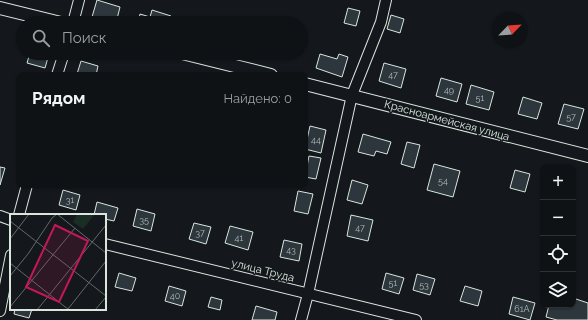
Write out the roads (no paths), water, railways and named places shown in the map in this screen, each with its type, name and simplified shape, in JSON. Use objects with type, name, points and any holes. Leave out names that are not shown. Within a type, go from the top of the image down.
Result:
[{"type":"street","points":[[75,16],[79,0]]},
{"type":"street","points":[[300,320],[308,294],[352,95],[381,22],[386,0]]},
{"type":"street","points":[[0,8],[33,16]]},
{"type":"street","points":[[58,72],[62,60]]},
{"type":"street","points":[[210,60],[259,72]]},
{"type":"street","name":"Красноармейская улица","points":[[308,85],[588,156]]},
{"type":"street","points":[[19,214],[26,188]]},
{"type":"street","points":[[0,216],[10,220]]},
{"type":"street","name":"улица Труда","points":[[106,244],[416,320]]},
{"type":"street","points":[[0,312],[10,260]]}]
